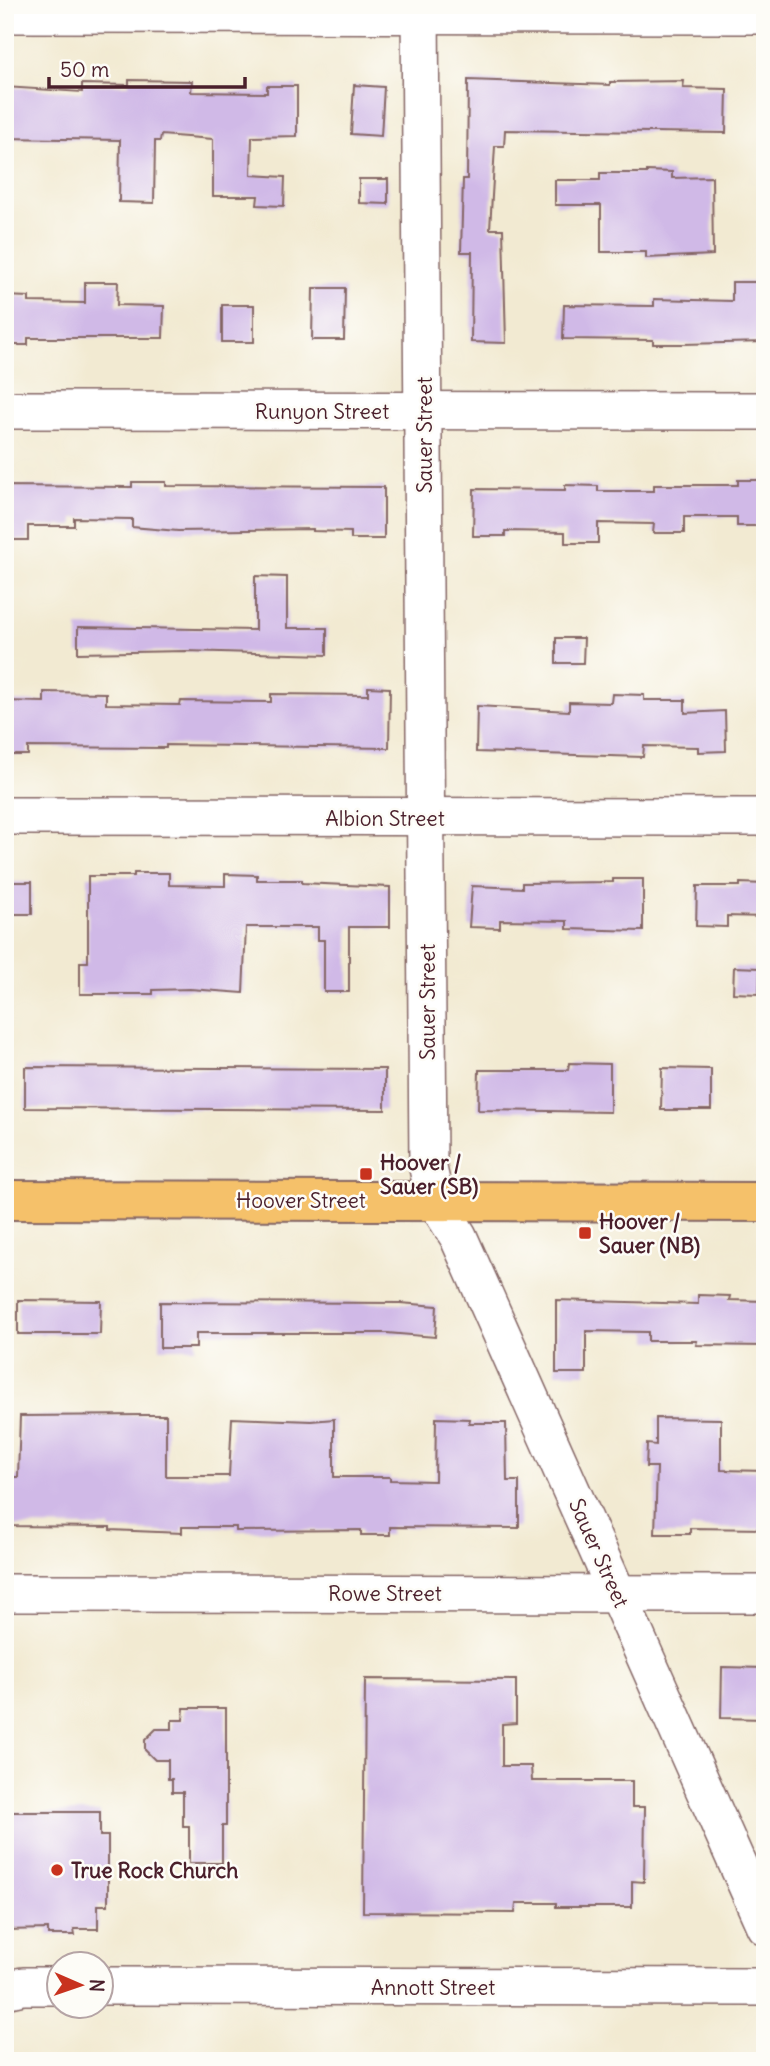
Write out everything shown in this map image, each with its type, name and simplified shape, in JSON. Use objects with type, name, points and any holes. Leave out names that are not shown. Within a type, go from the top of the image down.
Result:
[{"type":"main road","name":"Hoover Street","points":[[5,1200],[765,1202]]},
{"type":"street","points":[[5,14],[421,11],[765,15]]},
{"type":"street","name":"Sauer Street","points":[[421,11],[428,1168],[435,1200],[458,1236],[765,1926]]},
{"type":"street","name":"Runyon Street","points":[[5,410],[765,411]]},
{"type":"street","name":"Albion Street","points":[[5,816],[765,817]]},
{"type":"street","name":"Rowe Street","points":[[5,1593],[765,1594]]},
{"type":"street","points":[[5,1990],[23,1986],[46,1986]]},
{"type":"street","name":"Annott Street","points":[[116,1986],[765,1987]]},
{"type":"building","points":[[129,80],[192,81],[191,92],[267,93],[267,86],[297,86],[297,136],[252,137],[251,175],[285,177],[284,206],[257,205],[258,196],[213,196],[213,139],[161,135],[160,141],[155,141],[154,203],[119,202],[120,140],[5,138],[5,87],[82,92],[82,84],[129,85]]},
{"type":"building","points":[[468,80],[610,85],[610,82],[684,81],[683,88],[727,89],[726,133],[505,130],[504,146],[495,146],[490,229],[503,229],[506,343],[471,342],[472,252],[461,252],[463,179],[467,179]]},
{"type":"building","points":[[354,85],[384,87],[381,136],[351,134]]},
{"type":"building","points":[[672,172],[672,178],[712,177],[713,255],[646,258],[646,252],[601,252],[601,205],[555,205],[555,180],[600,180],[600,173]]},
{"type":"building","points":[[359,179],[388,179],[388,204],[359,203]]},
{"type":"building","points":[[85,282],[118,282],[117,305],[164,306],[163,338],[28,338],[28,345],[5,345],[5,296],[29,297],[29,302],[85,303]]},
{"type":"building","points":[[732,282],[765,282],[765,342],[653,344],[653,340],[563,339],[564,305],[654,306],[654,299],[732,301]]},
{"type":"building","points":[[313,288],[345,288],[344,340],[312,340]]},
{"type":"building","points":[[222,305],[254,305],[254,342],[222,342]]},
{"type":"building","points":[[738,480],[765,480],[765,526],[737,526],[737,517],[684,517],[684,533],[653,533],[654,524],[598,523],[598,543],[565,543],[565,532],[505,531],[505,536],[473,536],[474,489],[565,490],[565,485],[598,486],[598,491],[654,491],[654,485],[738,485]]},
{"type":"building","points":[[132,482],[166,482],[166,486],[384,487],[384,539],[351,539],[351,532],[313,529],[178,531],[132,527],[132,519],[74,518],[74,526],[28,526],[28,540],[5,540],[5,486],[132,487]]},
{"type":"building","points":[[255,576],[287,577],[287,628],[327,628],[327,655],[186,651],[78,653],[78,627],[255,630]]},
{"type":"building","points":[[556,638],[584,638],[583,663],[556,663]]},
{"type":"building","points":[[368,687],[390,688],[389,748],[166,745],[166,748],[28,747],[28,755],[5,755],[5,701],[44,702],[44,692],[106,693],[106,704],[180,705],[181,701],[271,702],[271,694],[368,695]]},
{"type":"building","points":[[612,694],[644,695],[644,700],[685,700],[685,713],[725,711],[726,751],[698,752],[698,747],[644,746],[643,757],[476,752],[477,706],[569,711],[569,702],[611,703]]},
{"type":"building","points":[[134,873],[169,873],[169,885],[225,886],[225,874],[257,875],[257,880],[302,880],[302,883],[390,887],[390,927],[349,927],[349,992],[324,992],[324,940],[318,940],[318,927],[246,927],[243,993],[190,989],[153,990],[153,994],[80,994],[80,962],[88,962],[88,876],[134,876]]},
{"type":"building","points":[[613,879],[643,879],[643,931],[567,929],[567,921],[500,920],[500,928],[469,927],[472,886],[522,888],[522,883],[613,882]]},
{"type":"building","points":[[5,882],[32,882],[32,914],[5,914]]},
{"type":"building","points":[[740,883],[765,884],[765,917],[727,916],[727,927],[696,926],[697,886],[740,886]]},
{"type":"building","points":[[734,967],[760,968],[759,994],[733,993]]},
{"type":"building","points":[[569,1063],[610,1064],[610,1112],[478,1110],[479,1070],[568,1070]]},
{"type":"building","points":[[25,1067],[385,1069],[385,1110],[25,1108]]},
{"type":"building","points":[[662,1068],[711,1069],[711,1110],[661,1110]]},
{"type":"building","points":[[698,1295],[730,1296],[729,1300],[765,1301],[765,1346],[648,1341],[648,1332],[586,1331],[586,1373],[556,1373],[556,1300],[698,1304]]},
{"type":"building","points":[[18,1300],[101,1301],[100,1334],[18,1334]]},
{"type":"building","points":[[160,1302],[400,1303],[437,1306],[435,1337],[387,1333],[196,1333],[196,1348],[160,1348]]},
{"type":"building","points":[[166,1415],[166,1476],[229,1476],[232,1418],[311,1421],[334,1419],[334,1477],[390,1477],[390,1480],[435,1481],[436,1418],[470,1419],[469,1423],[506,1423],[507,1481],[519,1481],[519,1528],[390,1527],[390,1535],[361,1535],[361,1530],[236,1531],[236,1527],[182,1527],[182,1533],[110,1530],[110,1527],[5,1526],[5,1477],[18,1477],[20,1416]]},
{"type":"building","points":[[656,1418],[721,1419],[721,1470],[765,1471],[765,1529],[690,1528],[690,1534],[655,1534],[657,1467],[646,1467],[647,1444],[656,1445]]},
{"type":"building","points":[[722,1667],[765,1668],[765,1719],[721,1718]]},
{"type":"building","points":[[365,1679],[516,1680],[516,1723],[502,1724],[502,1766],[531,1766],[532,1781],[632,1781],[632,1807],[645,1807],[644,1882],[632,1881],[632,1907],[556,1907],[556,1903],[516,1903],[515,1913],[363,1912]]},
{"type":"building","points":[[184,1708],[226,1708],[226,1826],[222,1826],[222,1863],[189,1863],[189,1826],[183,1826],[183,1792],[172,1792],[172,1779],[168,1779],[168,1760],[155,1760],[145,1750],[145,1740],[156,1729],[172,1729],[172,1720],[183,1720]]},
{"type":"building","name":"True Rock Church","points":[[5,1812],[100,1812],[100,1836],[108,1836],[108,1905],[98,1905],[98,1929],[74,1929],[75,1935],[48,1935],[48,1929],[5,1930]]},
{"type":"place","name":"Hoover / Sauer (SB)","points":[[366,1174]]},
{"type":"place","name":"Hoover / Sauer (NB)","points":[[585,1233]]},
{"type":"place","name":"True Rock Church","points":[[57,1870]]}]
